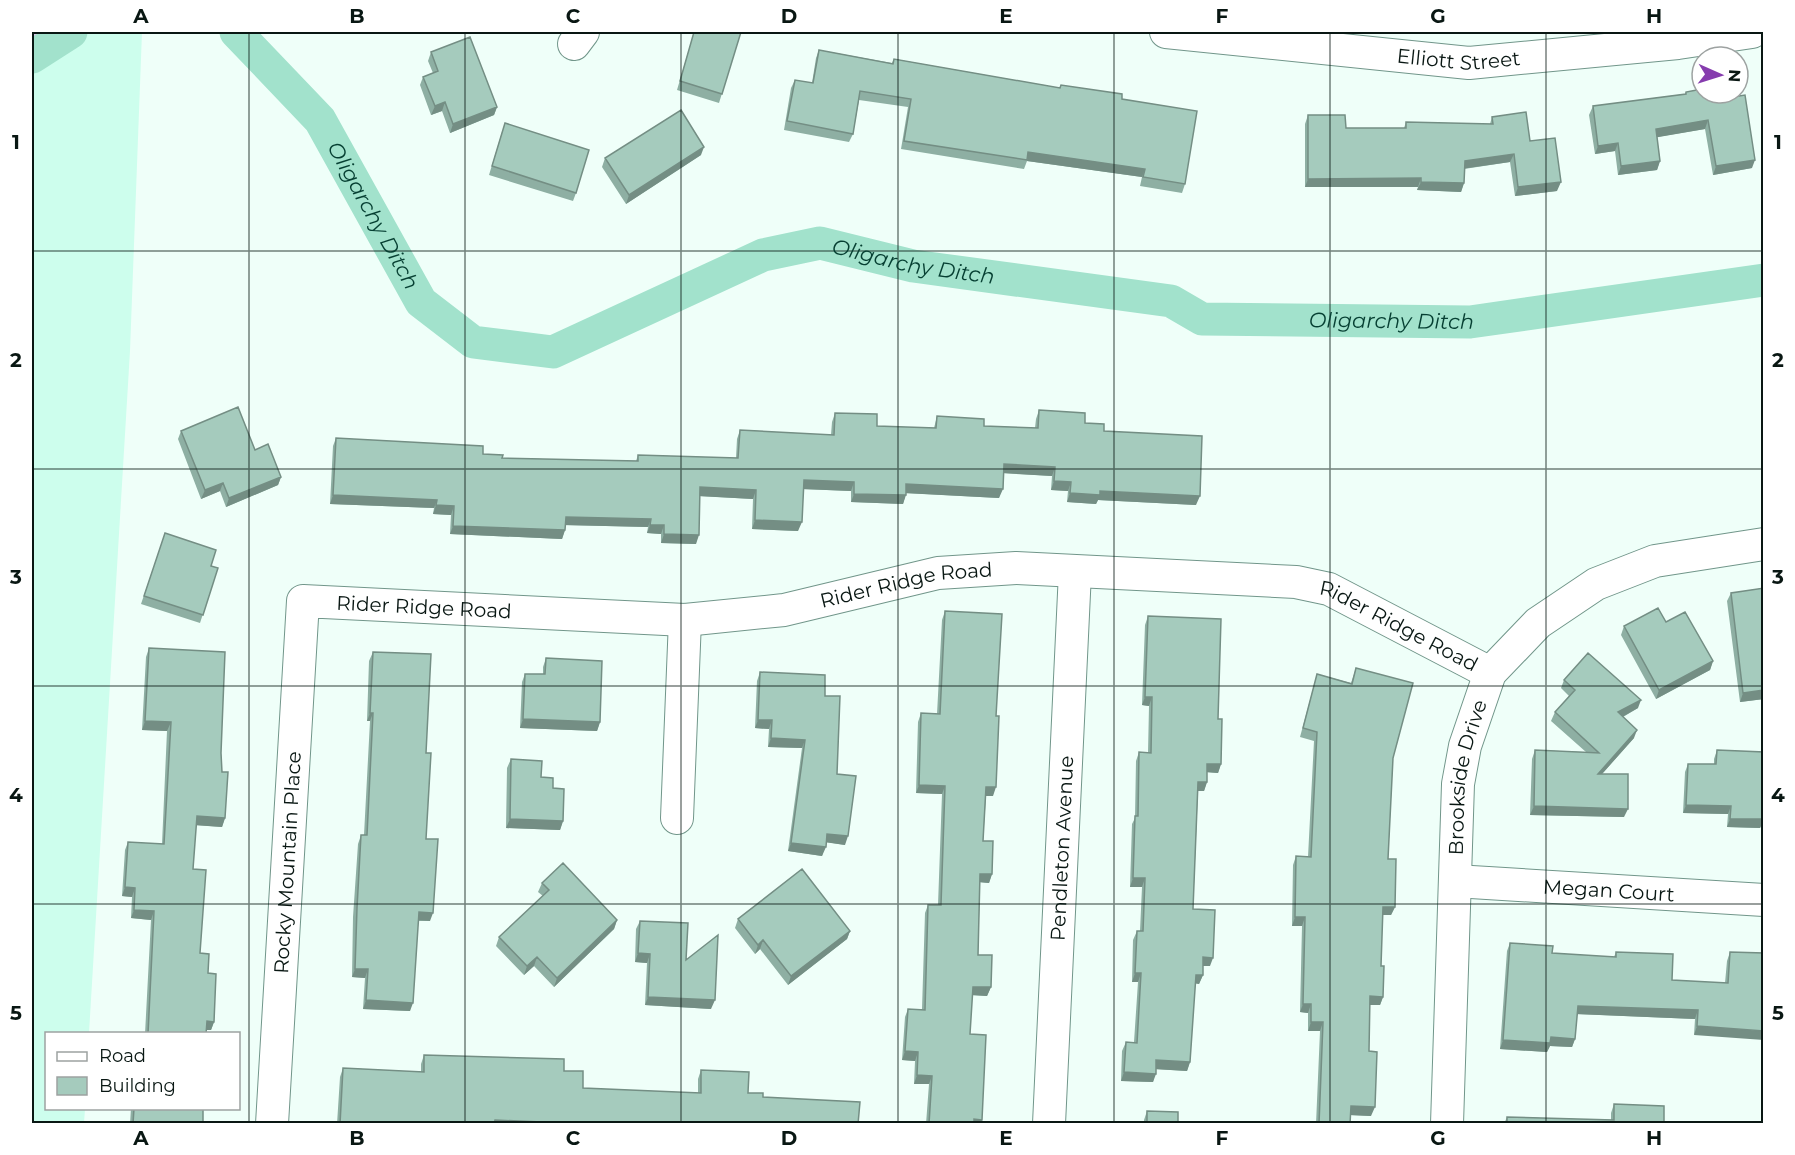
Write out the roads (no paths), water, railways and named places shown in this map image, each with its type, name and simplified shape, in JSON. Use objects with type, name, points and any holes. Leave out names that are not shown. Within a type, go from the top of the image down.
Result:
[{"type":"street","name":"Elliott Street","points":[[1166,32],[1281,38],[1469,63],[1678,43],[1752,32]]},
{"type":"street","name":"Brookside Drive","points":[[1447,1124],[1458,784],[1465,746],[1490,673],[1538,623],[1596,584],[1654,561],[1764,544]]},
{"type":"street","name":"Rider Ridge Road","points":[[303,601],[685,620],[784,610],[938,573],[1016,568],[1296,582],[1329,589],[1490,673]]},
{"type":"street","name":"Pendleton Avenue","points":[[1049,1124],[1075,572]]},
{"type":"street","name":"Rocky Mountain Place","points":[[272,1124],[303,601]]},
{"type":"street","points":[[677,819],[685,620]]},
{"type":"street","name":"Megan Court","points":[[1455,881],[1764,900]]},
{"type":"waterway","name":"Oligarchy Ditch","points":[[32,57],[71,32]]},
{"type":"waterway","name":"Oligarchy Ditch","points":[[236,32],[320,120],[421,302],[473,342],[553,352],[763,255],[820,243],[913,266],[1171,301],[1202,319],[1470,322],[1764,280]]}]
